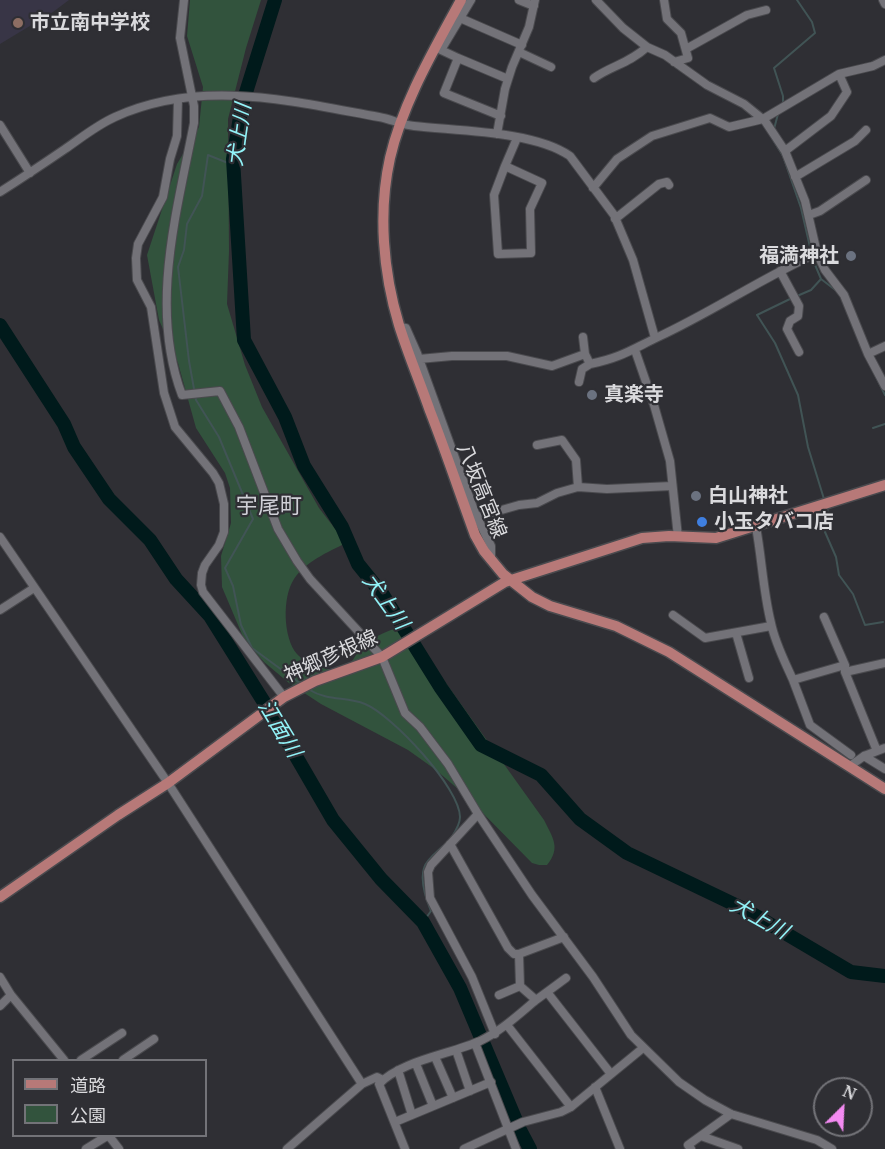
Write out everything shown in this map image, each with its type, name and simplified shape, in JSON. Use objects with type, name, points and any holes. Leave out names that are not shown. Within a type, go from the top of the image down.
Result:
[{"type":"main road","name":"八坂高宮線","points":[[461,0],[397,122],[387,176],[384,221],[388,276],[399,327],[476,536],[491,560],[537,601],[616,626],[669,652],[851,760],[885,789]]},
{"type":"main road","name":"神郷彦根線","points":[[0,897],[168,783],[284,697],[315,681],[385,655],[500,585],[642,538],[669,536],[716,538],[885,485]]},
{"type":"street","points":[[184,0],[180,39],[194,106],[194,123],[172,227],[168,276],[168,335],[176,380],[182,395],[220,391],[240,427],[278,529],[297,561],[310,579],[385,655],[405,713],[420,727],[448,764],[532,895],[643,1048],[679,1082],[731,1114],[817,1140],[832,1149]]},
{"type":"street","points":[[471,0],[441,50],[508,79]]},
{"type":"street","points":[[497,134],[508,79],[529,27],[535,3],[519,0]]},
{"type":"street","points":[[596,0],[647,46],[707,85],[744,104],[763,119],[784,151],[795,177],[809,215],[813,254],[844,295],[868,354],[885,386]]},
{"type":"street","points":[[664,0],[667,19],[681,33],[688,58],[674,62]]},
{"type":"street","points":[[882,0],[885,4]]},
{"type":"street","points":[[686,49],[747,15],[766,10]]},
{"type":"street","points":[[460,18],[520,48],[551,67]]},
{"type":"street","points":[[594,78],[635,58],[647,46]]},
{"type":"street","points":[[458,58],[444,93],[501,116]]},
{"type":"street","points":[[593,188],[617,159],[661,132],[710,118],[729,127],[763,119],[839,74],[873,66],[885,60]]},
{"type":"street","points":[[784,151],[831,116],[847,92],[839,74]]},
{"type":"street","points":[[0,192],[112,118],[139,107],[201,95],[249,96],[411,126],[517,138],[560,149],[570,156],[615,219],[633,260],[656,338]]},
{"type":"street","points":[[178,99],[177,136],[170,159],[164,197],[138,244],[137,280],[151,307],[164,393],[175,427],[213,473],[219,483],[224,504],[224,532],[202,573],[203,592],[284,697]]},
{"type":"street","points":[[0,125],[30,172]]},
{"type":"street","points":[[795,177],[855,141],[866,130]]},
{"type":"street","points":[[505,166],[542,183],[530,209],[531,253],[498,254],[494,195],[505,166],[517,138]]},
{"type":"street","points":[[809,215],[820,211],[866,180]]},
{"type":"street","points":[[615,219],[659,184],[667,182],[669,185]]},
{"type":"street","points":[[579,382],[582,369],[590,364],[614,359],[635,350],[813,254]]},
{"type":"street","points":[[780,271],[799,311],[798,316],[790,321],[788,329],[799,352]]},
{"type":"street","points":[[399,327],[406,328],[419,359],[477,517],[491,546],[491,560]]},
{"type":"street","points":[[583,337],[585,354],[590,364]]},
{"type":"street","points":[[868,354],[885,346]]},
{"type":"street","points":[[635,350],[670,460],[678,537]]},
{"type":"street","points":[[419,359],[452,356],[507,356],[552,366],[585,354]]},
{"type":"street","points":[[537,445],[562,440],[576,460],[579,487]]},
{"type":"street","points":[[477,517],[519,505],[537,503],[557,493],[579,487],[607,489],[672,486]]},
{"type":"street","points":[[756,527],[771,626],[810,725],[851,760],[881,750],[845,669],[825,616]]},
{"type":"street","points":[[0,537],[168,783],[362,1084]]},
{"type":"street","points":[[0,610],[34,588]]},
{"type":"street","points":[[673,615],[705,638],[771,626]]},
{"type":"street","points":[[736,633],[749,678]]},
{"type":"street","points":[[793,680],[885,663]]},
{"type":"street","points":[[864,756],[885,769]]},
{"type":"street","points":[[478,814],[431,865],[428,872],[430,898],[472,977],[491,1082],[511,1128],[516,1149]]},
{"type":"street","points":[[450,844],[508,948],[514,954],[564,937]]},
{"type":"street","points":[[519,954],[520,986],[536,1000]]},
{"type":"street","points":[[0,977],[11,995],[63,1059]]},
{"type":"street","points":[[405,1149],[379,1084],[382,1080],[398,1070],[485,1039],[507,1025],[566,978]]},
{"type":"street","points":[[499,995],[520,986]]},
{"type":"street","points":[[547,992],[611,1074]]},
{"type":"street","points":[[0,1006],[11,995]]},
{"type":"street","points":[[507,1025],[571,1107]]},
{"type":"street","points":[[83,1059],[122,1033]]},
{"type":"street","points":[[124,1059],[154,1039]]},
{"type":"street","points":[[464,1149],[523,1122],[571,1107],[643,1048]]},
{"type":"street","points":[[456,1050],[470,1091]]},
{"type":"street","points":[[435,1057],[453,1098]]},
{"type":"street","points":[[416,1064],[433,1106]]},
{"type":"street","points":[[398,1070],[412,1115]]},
{"type":"street","points":[[287,1149],[362,1084],[377,1077],[382,1080]]},
{"type":"street","points":[[395,1122],[491,1082]]},
{"type":"street","points":[[595,1087],[620,1149]]},
{"type":"street","points":[[691,1149],[688,1145],[731,1114]]},
{"type":"street","points":[[701,1136],[738,1149]]},
{"type":"street","points":[[86,1149],[106,1137]]},
{"type":"street","points":[[109,1137],[118,1149]]},
{"type":"shaded area","name":"市立南中学校","points":[[0,0],[69,0],[0,44]]},
{"type":"green space","points":[[190,0],[261,0],[228,119],[227,304],[245,365],[262,407],[319,508],[346,543],[311,563],[294,579],[287,596],[286,606],[287,628],[292,647],[299,656],[306,660],[326,668],[340,670],[349,664],[369,641],[405,626],[544,820],[555,848],[547,865],[532,863],[466,796],[436,770],[408,750],[321,704],[289,683],[264,662],[244,639],[222,587],[221,556],[231,523],[230,488],[225,473],[196,428],[178,363],[159,320],[147,255],[177,164],[199,127],[203,87],[187,36]]},
{"type":"waterway","name":"犬上川","points":[[275,0],[242,105],[233,159],[244,340],[285,417],[304,466],[342,527],[358,564],[383,595],[441,688],[481,745],[541,775],[580,819],[627,853],[746,910],[851,972],[885,976]]},
{"type":"waterway","points":[[783,104],[783,96],[774,68],[815,33],[812,22],[797,0]]},
{"type":"waterway","points":[[774,129],[778,114]]},
{"type":"waterway","points":[[772,138],[783,156],[801,208],[813,260],[821,279],[838,292]]},
{"type":"waterway","points":[[233,165],[208,155],[202,196],[187,224],[184,250],[178,267],[189,361],[196,400],[219,437],[253,519],[225,568],[233,586],[241,625],[252,648],[301,684]]},
{"type":"waterway","points":[[797,296],[811,290],[821,279]]},
{"type":"waterway","points":[[792,298],[757,315],[775,343],[798,395],[808,447],[824,499]]},
{"type":"waterway","name":"江面川","points":[[0,325],[64,424],[74,447],[109,499],[150,540],[176,579],[210,616],[272,715],[333,820],[381,879],[423,922],[460,988],[530,1149]]},
{"type":"waterway","points":[[860,344],[885,395]]},
{"type":"waterway","points":[[873,428],[885,424]]},
{"type":"waterway","points":[[827,508],[831,526],[825,532],[836,557],[839,575],[853,594],[865,625],[883,622]]},
{"type":"waterway","points":[[308,689],[323,696],[365,704],[377,711],[407,737],[437,771],[457,804],[460,820],[451,838]]},
{"type":"waterway","points":[[423,922],[431,911],[423,884],[424,868],[429,859],[443,846]]},
{"type":"place","name":"市立南中学校","points":[[18,23]]},
{"type":"place","name":"福満神社","points":[[851,256]]},
{"type":"place","name":"真楽寺","points":[[592,395]]},
{"type":"place","name":"白山神社","points":[[696,496]]},
{"type":"place","name":"小玉タバコ店","points":[[702,522]]},
{"type":"district","name":"宇尾町","points":[[269,507]]}]
